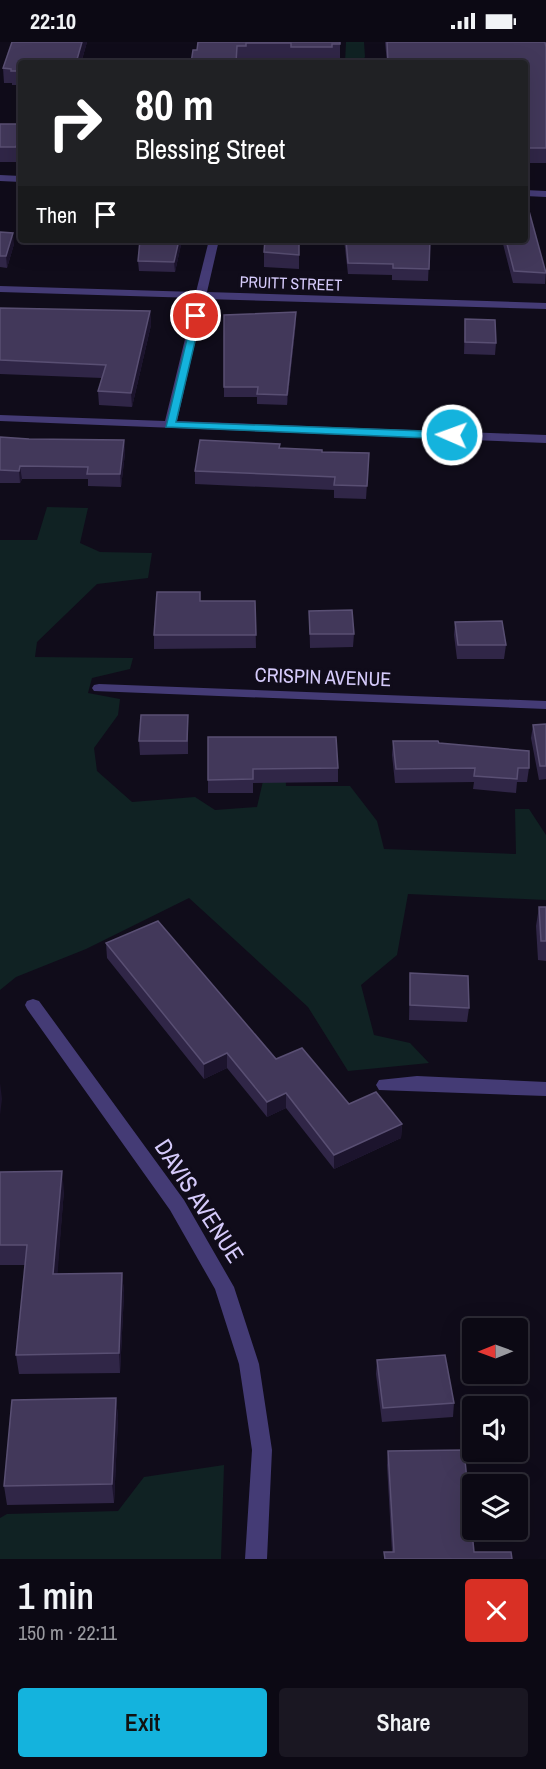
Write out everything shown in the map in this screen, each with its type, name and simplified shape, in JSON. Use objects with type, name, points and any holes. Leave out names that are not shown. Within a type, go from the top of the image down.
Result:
[{"type":"street","points":[[0,178],[18,179]]},
{"type":"street","points":[[528,193],[546,194]]},
{"type":"street","points":[[170,425],[213,243]]},
{"type":"street","name":"PRUITT STREET","points":[[0,289],[546,306]]},
{"type":"street","points":[[0,418],[546,439]]},
{"type":"street","name":"CRISPIN AVENUE","points":[[99,688],[546,705]]},
{"type":"street","name":"DAVIS AVENUE","points":[[33,1005],[177,1205],[224,1287],[249,1364],[262,1450],[256,1559]]},
{"type":"street","points":[[386,1085],[417,1083],[546,1089]]},
{"type":"shaded area","points":[[346,42],[364,42],[365,57],[362,60],[345,60]]},
{"type":"shaded area","points":[[47,507],[88,508],[80,543],[100,552],[152,553],[148,578],[97,584],[37,642],[35,657],[133,658],[130,669],[92,678],[88,693],[120,699],[118,715],[94,748],[97,771],[132,802],[195,797],[215,810],[257,807],[269,755],[285,755],[286,786],[350,786],[377,821],[384,849],[516,854],[515,809],[529,809],[546,835],[546,900],[408,894],[397,955],[361,985],[374,1035],[410,1043],[429,1063],[348,1071],[308,1007],[189,898],[86,949],[16,977],[0,990],[0,540],[37,540]]},
{"type":"shaded area","points":[[224,1465],[221,1559],[0,1559],[0,1518],[7,1514],[118,1511],[144,1477]]},
{"type":"building","points":[[12,42],[82,42],[77,60],[18,60],[18,71],[3,68]]},
{"type":"building","points":[[198,42],[340,42],[340,44],[332,44],[332,47],[291,47],[291,43],[246,43],[246,46],[237,46],[236,60],[191,60],[193,50],[197,50]]},
{"type":"building","points":[[387,42],[545,42],[546,148],[528,148],[528,60],[388,60]]},
{"type":"building","points":[[0,124],[18,124],[16,147],[0,147]]},
{"type":"building","points":[[528,207],[546,273],[514,271],[507,243],[528,243]]},
{"type":"building","points":[[0,232],[13,233],[6,256],[0,256]]},
{"type":"building","points":[[140,243],[178,243],[174,262],[138,261]]},
{"type":"building","points":[[265,243],[299,243],[299,255],[264,252]]},
{"type":"building","points":[[346,243],[430,243],[429,269],[393,268],[393,264],[348,263]]},
{"type":"building","points":[[0,308],[150,311],[131,393],[98,391],[106,365],[0,360]]},
{"type":"building","points":[[296,312],[287,395],[257,394],[258,387],[224,387],[224,315]]},
{"type":"building","points":[[465,319],[495,320],[496,343],[465,342]]},
{"type":"building","points":[[0,437],[124,440],[120,474],[87,474],[88,467],[20,466],[19,471],[0,470]]},
{"type":"building","points":[[200,440],[280,444],[279,448],[322,450],[322,452],[369,453],[367,486],[334,485],[335,477],[195,471]]},
{"type":"building","points":[[157,592],[200,592],[200,601],[255,601],[256,635],[154,635]]},
{"type":"building","points":[[352,610],[354,634],[310,634],[309,611]]},
{"type":"building","points":[[502,621],[506,645],[458,645],[455,622]]},
{"type":"building","points":[[141,715],[188,715],[187,741],[139,741]]},
{"type":"building","points":[[546,724],[546,766],[540,766],[533,725]]},
{"type":"building","points":[[208,737],[336,737],[338,768],[253,769],[253,779],[208,780]]},
{"type":"building","points":[[393,741],[438,741],[439,743],[529,751],[529,768],[518,768],[517,779],[474,776],[475,768],[396,769]]},
{"type":"building","points":[[539,907],[546,907],[546,941],[541,941]]},
{"type":"building","points":[[158,921],[276,1059],[302,1048],[349,1104],[376,1092],[402,1124],[334,1155],[286,1093],[267,1102],[227,1053],[204,1064],[106,943]]},
{"type":"building","points":[[410,973],[468,976],[469,1008],[410,1005]]},
{"type":"building","points":[[62,1171],[53,1274],[122,1273],[119,1353],[16,1355],[27,1245],[0,1245],[0,1172]]},
{"type":"building","points":[[445,1355],[454,1403],[383,1408],[377,1360]]},
{"type":"building","points":[[116,1398],[112,1484],[4,1486],[12,1400]]},
{"type":"building","points":[[462,1450],[462,1462],[465,1462],[466,1474],[462,1474],[462,1540],[473,1540],[474,1552],[511,1552],[512,1559],[385,1559],[384,1552],[394,1552],[388,1451]]},
{"type":"route","points":[[196,316],[170,425],[452,435]]}]
